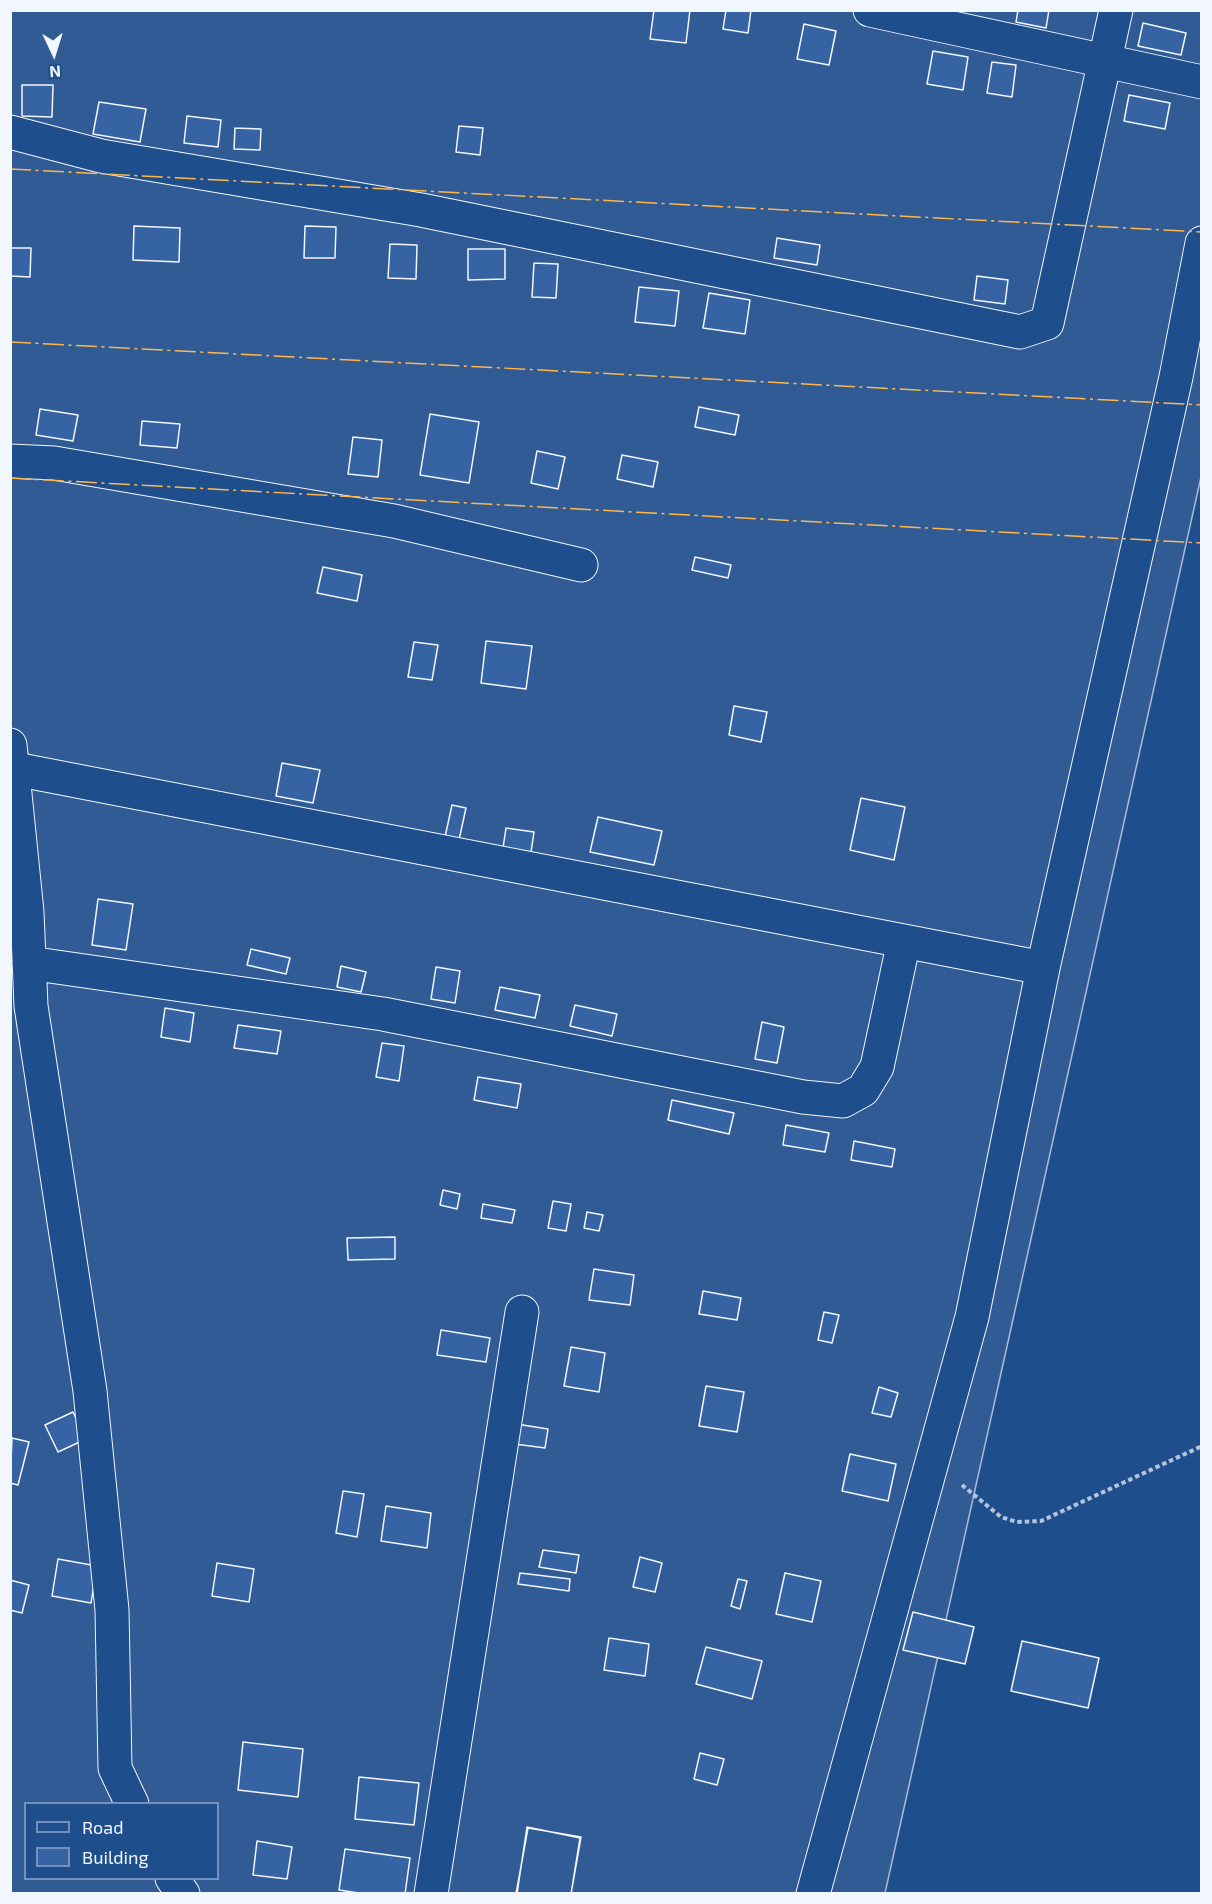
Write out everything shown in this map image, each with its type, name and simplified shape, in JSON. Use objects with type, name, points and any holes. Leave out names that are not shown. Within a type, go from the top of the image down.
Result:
[{"type":"street","points":[[870,10],[1202,82]]},
{"type":"street","points":[[10,132],[101,156],[421,210],[1020,332],[1047,323],[1116,10]]},
{"type":"street","points":[[813,1893],[972,1317],[1043,968],[1173,388],[1202,243]]},
{"type":"street","points":[[10,461],[54,463],[394,521],[581,565]]},
{"type":"street","points":[[132,1802],[116,1768],[112,1610],[90,1390],[31,1006],[29,963],[19,926],[13,757],[1043,968]]},
{"type":"street","points":[[29,963],[383,1014],[803,1097],[843,1101],[862,1090],[877,1067],[904,941]]},
{"type":"street","points":[[431,1893],[522,1312]]},
{"type":"street","points":[[173,1880],[183,1893]]},
{"type":"path","points":[[933,1457],[992,1511],[1009,1520],[1026,1522],[1041,1521],[1061,1513],[1202,1446]]},
{"type":"shaded area","points":[[11,11],[1201,11],[1201,477],[885,1893],[11,1894]]},
{"type":"building","points":[[654,10],[690,10],[686,43],[650,39]]},
{"type":"building","points":[[726,10],[751,10],[748,33],[723,29]]},
{"type":"building","points":[[1018,10],[1049,10],[1046,28],[1016,22]]},
{"type":"building","points":[[1143,23],[1186,33],[1181,55],[1138,46]]},
{"type":"building","points":[[804,24],[836,31],[829,65],[797,59]]},
{"type":"building","points":[[933,51],[968,57],[963,90],[927,84]]},
{"type":"building","points":[[992,62],[1016,65],[1012,97],[987,93]]},
{"type":"building","points":[[22,85],[53,85],[52,117],[22,116]]},
{"type":"building","points":[[1129,95],[1170,103],[1165,129],[1124,121]]},
{"type":"building","points":[[99,102],[146,109],[140,142],[93,134]]},
{"type":"building","points":[[187,116],[221,120],[218,147],[184,143]]},
{"type":"building","points":[[459,126],[483,128],[480,155],[456,152]]},
{"type":"building","points":[[235,128],[261,129],[260,150],[234,149]]},
{"type":"building","points":[[134,226],[180,228],[179,262],[133,260]]},
{"type":"building","points":[[305,226],[336,227],[335,258],[304,258]]},
{"type":"building","points":[[777,238],[820,245],[817,265],[774,258]]},
{"type":"building","points":[[390,244],[417,245],[416,279],[388,278]]},
{"type":"building","points":[[10,248],[31,248],[30,277],[10,276]]},
{"type":"building","points":[[468,249],[505,249],[505,279],[468,280]]},
{"type":"building","points":[[534,263],[558,264],[556,298],[532,297]]},
{"type":"building","points":[[977,276],[1008,280],[1005,304],[974,300]]},
{"type":"building","points":[[639,287],[679,291],[675,326],[635,322]]},
{"type":"building","points":[[709,293],[750,300],[745,334],[703,328]]},
{"type":"building","points":[[699,407],[739,415],[735,435],[695,427]]},
{"type":"building","points":[[40,409],[78,415],[73,441],[36,435]]},
{"type":"building","points":[[430,414],[479,422],[469,483],[420,475]]},
{"type":"building","points":[[142,421],[180,424],[177,448],[140,445]]},
{"type":"building","points":[[353,437],[382,440],[378,477],[348,474]]},
{"type":"building","points":[[537,451],[565,457],[558,489],[531,483]]},
{"type":"building","points":[[622,455],[658,462],[653,487],[617,479]]},
{"type":"building","points":[[695,557],[731,565],[728,578],[692,570]]},
{"type":"building","points":[[323,567],[362,575],[357,601],[317,593]]},
{"type":"building","points":[[486,641],[532,646],[526,689],[481,683]]},
{"type":"building","points":[[414,642],[438,645],[432,680],[408,677]]},
{"type":"building","points":[[734,706],[767,712],[761,742],[729,735]]},
{"type":"building","points":[[282,763],[320,770],[313,803],[276,796]]},
{"type":"building","points":[[861,798],[905,807],[894,860],[850,850]]},
{"type":"building","points":[[452,805],[466,808],[459,840],[445,837]]},
{"type":"building","points":[[598,817],[662,831],[654,865],[590,852]]},
{"type":"building","points":[[506,828],[534,832],[531,852],[503,848]]},
{"type":"building","points":[[98,899],[133,904],[126,950],[92,945]]},
{"type":"building","points":[[251,949],[290,958],[286,974],[247,965]]},
{"type":"building","points":[[341,966],[366,972],[361,992],[337,987]]},
{"type":"building","points":[[436,967],[460,971],[455,1003],[431,999]]},
{"type":"building","points":[[500,987],[540,995],[535,1018],[495,1010]]},
{"type":"building","points":[[575,1005],[617,1014],[612,1036],[570,1026]]},
{"type":"building","points":[[165,1008],[194,1013],[190,1042],[161,1037]]},
{"type":"building","points":[[762,1022],[784,1027],[777,1063],[755,1059]]},
{"type":"building","points":[[238,1025],[281,1031],[277,1054],[234,1048]]},
{"type":"building","points":[[382,1043],[404,1046],[399,1081],[376,1077]]},
{"type":"building","points":[[478,1077],[521,1084],[517,1108],[474,1100]]},
{"type":"building","points":[[672,1100],[734,1113],[729,1134],[668,1120]]},
{"type":"building","points":[[786,1125],[829,1133],[825,1152],[783,1145]]},
{"type":"building","points":[[854,1141],[895,1149],[892,1167],[851,1160]]},
{"type":"building","points":[[443,1190],[460,1194],[457,1209],[440,1205]]},
{"type":"building","points":[[553,1201],[571,1204],[566,1231],[548,1228]]},
{"type":"building","points":[[483,1204],[515,1210],[512,1223],[481,1218]]},
{"type":"building","points":[[587,1212],[603,1215],[599,1231],[584,1228]]},
{"type":"building","points":[[395,1237],[395,1259],[348,1260],[347,1238]]},
{"type":"building","points":[[594,1269],[634,1275],[630,1305],[589,1300]]},
{"type":"building","points":[[703,1291],[741,1298],[737,1320],[699,1314]]},
{"type":"building","points":[[824,1312],[839,1315],[832,1343],[818,1340]]},
{"type":"building","points":[[441,1330],[490,1338],[486,1362],[437,1355]]},
{"type":"building","points":[[571,1347],[605,1353],[599,1392],[564,1386]]},
{"type":"building","points":[[706,1386],[744,1392],[737,1432],[699,1426]]},
{"type":"building","points":[[879,1387],[898,1393],[891,1417],[872,1413]]},
{"type":"building","points":[[73,1412],[86,1439],[58,1452],[45,1425]]},
{"type":"building","points":[[510,1423],[548,1429],[545,1448],[507,1443]]},
{"type":"building","points":[[12,1438],[29,1442],[18,1485],[10,1483]]},
{"type":"building","points":[[850,1454],[896,1464],[888,1501],[842,1491]]},
{"type":"building","points":[[343,1491],[364,1494],[357,1537],[336,1533]]},
{"type":"building","points":[[386,1506],[431,1513],[427,1548],[381,1541]]},
{"type":"building","points":[[543,1550],[579,1555],[576,1573],[539,1567]]},
{"type":"building","points":[[640,1557],[662,1563],[655,1592],[633,1587]]},
{"type":"building","points":[[58,1559],[97,1566],[91,1603],[52,1596]]},
{"type":"building","points":[[217,1563],[254,1569],[249,1602],[212,1596]]},
{"type":"building","points":[[520,1573],[570,1579],[569,1591],[518,1584]]},
{"type":"building","points":[[785,1573],[821,1581],[812,1622],[776,1614]]},
{"type":"building","points":[[738,1579],[747,1581],[740,1609],[731,1606]]},
{"type":"building","points":[[10,1580],[29,1585],[22,1613],[10,1610]]},
{"type":"building","points":[[913,1612],[974,1627],[965,1664],[903,1650]]},
{"type":"building","points":[[609,1638],[649,1644],[645,1676],[604,1670]]},
{"type":"building","points":[[1022,1641],[1099,1658],[1088,1708],[1011,1691]]},
{"type":"building","points":[[706,1647],[762,1661],[752,1699],[696,1684]]},
{"type":"building","points":[[243,1742],[303,1749],[298,1797],[238,1790]]},
{"type":"building","points":[[700,1753],[724,1759],[717,1785],[694,1779]]},
{"type":"building","points":[[359,1777],[419,1783],[414,1825],[355,1819]]},
{"type":"building","points":[[527,1827],[580,1838],[571,1894],[517,1894]]},
{"type":"building","points":[[528,1828],[581,1837],[571,1894],[516,1894]]},
{"type":"building","points":[[257,1841],[292,1847],[287,1879],[253,1875]]},
{"type":"building","points":[[345,1849],[410,1858],[405,1894],[365,1894],[339,1890]]},
{"type":"power","points":[[10,169],[1202,232]]},
{"type":"power","points":[[10,342],[1202,405]]},
{"type":"power","points":[[10,478],[1202,543]]}]
